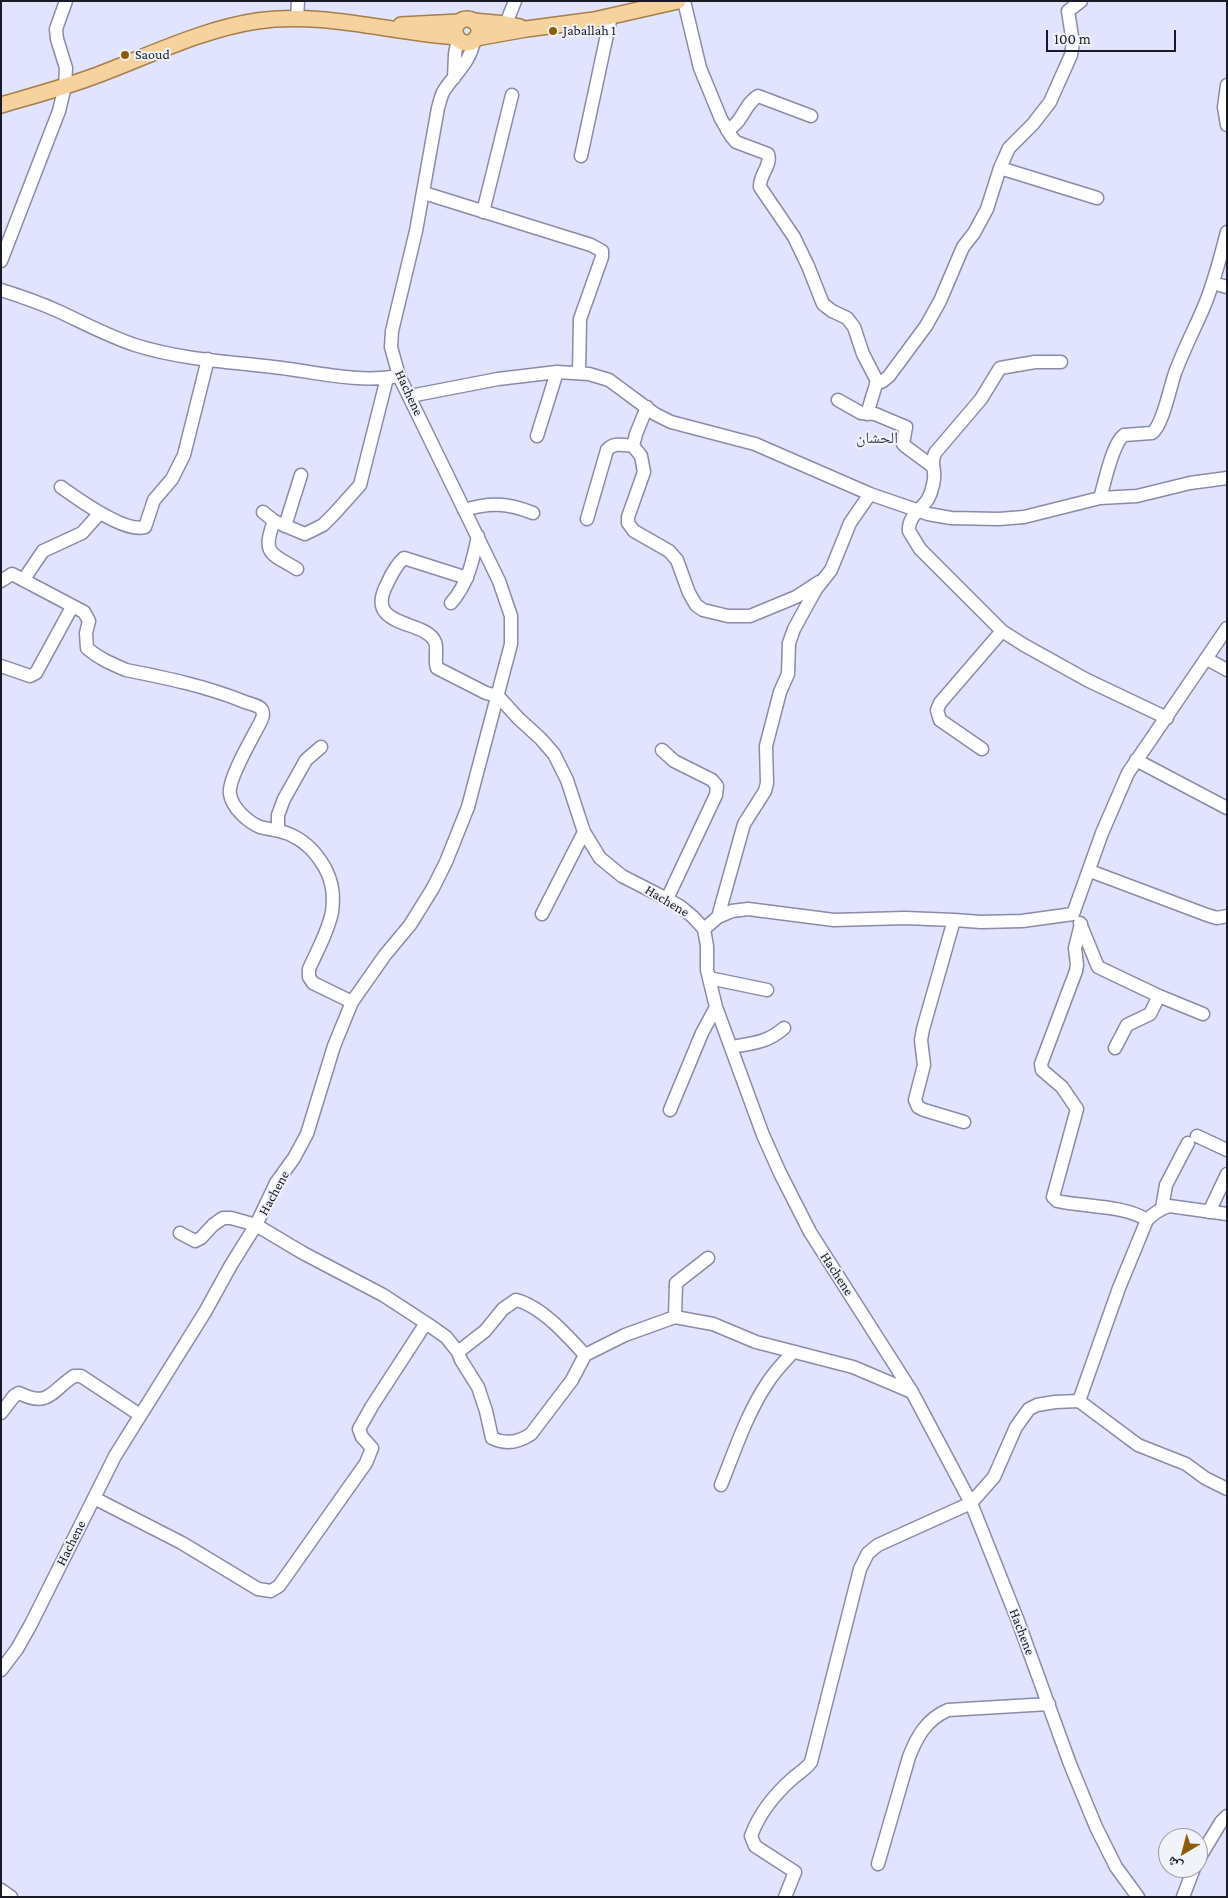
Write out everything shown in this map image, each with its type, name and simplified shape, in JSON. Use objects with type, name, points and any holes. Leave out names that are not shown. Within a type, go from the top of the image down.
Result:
[{"type":"main road","points":[[1,105],[65,86],[182,42],[225,28],[256,21],[297,19],[384,27],[462,30],[526,29],[611,16],[678,1]]},
{"type":"main road","points":[[462,30],[466,42],[504,29]]},
{"type":"street","points":[[1,261],[6,237],[58,111],[65,86],[65,64],[57,39],[56,29],[66,1]]},
{"type":"street","points":[[297,19],[298,1]]},
{"type":"street","points":[[504,29],[515,1]]},
{"type":"street","points":[[684,1],[700,68],[727,130],[736,142],[764,152],[769,156],[768,163],[759,182],[760,187],[794,236],[824,304],[847,318],[854,326],[863,354],[876,377],[876,384],[867,414]]},
{"type":"street","points":[[876,384],[889,376],[926,326],[940,301],[964,247],[974,234],[987,209],[1000,168],[1009,148],[1044,111],[1057,89],[1073,48],[1068,11],[1081,1]]},
{"type":"street","points":[[581,156],[611,16]]},
{"type":"street","points":[[454,78],[454,54],[462,30]]},
{"type":"street","name":"Hachene","points":[[1,1670],[17,1649],[31,1624],[114,1456],[205,1312],[256,1225],[276,1183],[294,1158],[307,1134],[334,1046],[352,1002],[423,904],[446,862],[468,807],[511,644],[511,616],[499,581],[410,396],[393,377],[391,347],[392,332],[424,193],[438,108],[444,90],[463,68],[475,39]]},
{"type":"street","points":[[1227,85],[1224,106],[1227,125]]},
{"type":"street","points":[[483,212],[512,95]]},
{"type":"street","points":[[727,130],[736,124],[752,101],[758,96],[811,116]]},
{"type":"street","points":[[1000,168],[1097,198]]},
{"type":"street","points":[[424,193],[592,246],[602,251],[602,257],[580,319],[579,373]]},
{"type":"street","points":[[1100,498],[1116,446],[1121,437],[1124,435],[1152,433],[1158,425],[1175,374],[1212,283],[1227,232]]},
{"type":"street","points":[[1212,283],[1227,286]]},
{"type":"street","points":[[1,290],[58,311],[123,340],[169,352],[208,359],[358,378],[393,377],[360,485],[334,514],[323,525],[305,534],[280,523],[262,512]]},
{"type":"street","points":[[61,487],[99,514],[126,524],[145,527],[154,500],[172,479],[184,455],[208,359]]},
{"type":"street","points":[[1061,362],[1035,362],[1000,368],[981,399],[935,453],[932,460],[934,473],[931,491],[928,500],[917,509],[908,527],[911,538],[1002,631],[1087,680],[1166,718]]},
{"type":"street","points":[[536,436],[557,372]]},
{"type":"street","points":[[410,396],[498,379],[557,372],[579,373],[609,380],[655,414],[671,422],[755,444],[870,494],[928,514],[951,518],[999,520],[1100,498],[1137,496],[1190,482],[1227,478]]},
{"type":"street","points":[[838,400],[861,413],[875,414],[906,427],[904,446],[932,466]]},
{"type":"street","points":[[633,446],[647,407]]},
{"type":"street","points":[[587,519],[607,450],[617,444],[633,446],[641,456],[644,472],[628,516],[628,523],[634,531],[669,551],[678,560],[688,593],[696,606],[728,616],[750,616],[796,597],[824,580]]},
{"type":"street","points":[[297,569],[273,555],[268,548],[268,537],[280,523],[301,475]]},
{"type":"street","points":[[718,917],[744,824],[768,784],[766,746],[780,692],[788,674],[791,637],[816,590],[831,570],[837,551],[850,523],[870,494]]},
{"type":"street","points":[[464,510],[478,506],[503,504],[517,506],[533,513]]},
{"type":"street","points":[[24,579],[43,551],[82,533],[99,514]]},
{"type":"street","points":[[451,603],[467,578],[478,536]]},
{"type":"street","points":[[467,578],[404,558],[386,585],[381,598],[382,606],[398,622],[425,632],[431,637],[435,642],[435,663],[437,668],[486,693],[498,696]]},
{"type":"street","points":[[1,581],[12,574],[84,612],[89,618],[85,643],[87,648],[102,659],[126,670],[200,686],[262,710],[263,716],[232,779],[230,794],[234,804],[247,819],[260,827],[292,835],[316,853],[331,880],[334,894],[331,914],[309,969],[309,977],[313,983],[352,1002]]},
{"type":"street","points":[[1,666],[30,676],[36,673],[72,607]]},
{"type":"street","points":[[1147,1220],[1127,1212],[1057,1201],[1053,1197],[1077,1110],[1062,1087],[1042,1070],[1041,1064],[1077,966],[1075,948],[1077,919],[1090,870],[1111,808],[1136,760],[1227,628]]},
{"type":"street","points":[[982,749],[940,720],[937,710],[940,703],[1002,631]]},
{"type":"street","points":[[1207,658],[1227,670]]},
{"type":"street","name":"Hachene","points":[[498,696],[554,754],[567,780],[584,832],[594,850],[614,871],[667,899],[693,917],[704,929],[707,970],[716,1007],[763,1135],[796,1206],[912,1392],[971,1503],[1001,1576],[1070,1764],[1096,1827],[1116,1867],[1138,1897]]},
{"type":"street","points":[[278,830],[278,815],[284,799],[306,760],[320,747]]},
{"type":"street","points":[[662,750],[674,761],[712,780],[717,786],[716,794],[667,899]]},
{"type":"street","points":[[1136,760],[1227,808]]},
{"type":"street","points":[[542,914],[584,832]]},
{"type":"street","points":[[1090,870],[1207,915],[1217,918],[1227,916]]},
{"type":"street","points":[[704,929],[718,917],[732,911],[748,909],[834,920],[905,918],[1000,922],[1077,919]]},
{"type":"street","points":[[1077,919],[1098,966],[1159,996],[1203,1014]]},
{"type":"street","points":[[954,920],[923,1029],[921,1040],[924,1065],[915,1100],[918,1106],[924,1110],[964,1122]]},
{"type":"street","points":[[709,978],[767,990]]},
{"type":"street","points":[[1115,1048],[1127,1025],[1150,1014],[1159,996]]},
{"type":"street","points":[[670,1110],[702,1033],[716,1007]]},
{"type":"street","points":[[731,1047],[766,1041],[784,1028]]},
{"type":"street","points":[[1162,1208],[1163,1195],[1170,1176],[1193,1140],[1227,1150]]},
{"type":"street","points":[[1209,1212],[1227,1174]]},
{"type":"street","points":[[1079,1401],[1119,1288],[1147,1220],[1162,1208],[1169,1206],[1227,1214]]},
{"type":"street","points":[[180,1233],[195,1240],[201,1238],[213,1225],[224,1218],[232,1218],[256,1225],[303,1253],[383,1295],[426,1323],[446,1337],[458,1352],[478,1387],[492,1438],[498,1442],[522,1440],[531,1434],[572,1380],[586,1355],[625,1335],[675,1317],[713,1324],[756,1342],[853,1367],[912,1392]]},
{"type":"street","points":[[675,1317],[676,1283],[708,1258]]},
{"type":"street","points":[[458,1352],[485,1332],[503,1309],[516,1300],[523,1302],[551,1321],[586,1355]]},
{"type":"street","points":[[94,1498],[182,1543],[258,1589],[272,1591],[280,1586],[366,1463],[372,1448],[359,1429],[426,1323]]},
{"type":"street","points":[[721,1485],[744,1426],[758,1398],[774,1373],[793,1352]]},
{"type":"street","points":[[1,1413],[14,1396],[20,1393],[32,1400],[43,1400],[74,1376],[80,1376],[140,1415]]},
{"type":"street","points":[[785,1897],[795,1872],[755,1846],[752,1836],[764,1810],[792,1779],[806,1769],[811,1762],[860,1569],[868,1553],[878,1545],[971,1503],[994,1477],[1016,1427],[1029,1409],[1037,1405],[1079,1401],[1138,1445],[1186,1464],[1205,1478],[1227,1489]]},
{"type":"street","points":[[878,1864],[909,1757],[915,1741],[924,1727],[940,1713],[948,1710],[1049,1704]]},
{"type":"street","points":[[1208,1843],[1221,1822],[1227,1816]]},
{"type":"street","points":[[1183,1897],[1190,1878]]},
{"type":"street","points":[[1,1890],[11,1897]]},
{"type":"place","name":"Jaballah 1","points":[[553,31]]},
{"type":"place","name":"Saoud","points":[[125,55]]},
{"type":"district","name":"الحشان","points":[[877,438]]}]
